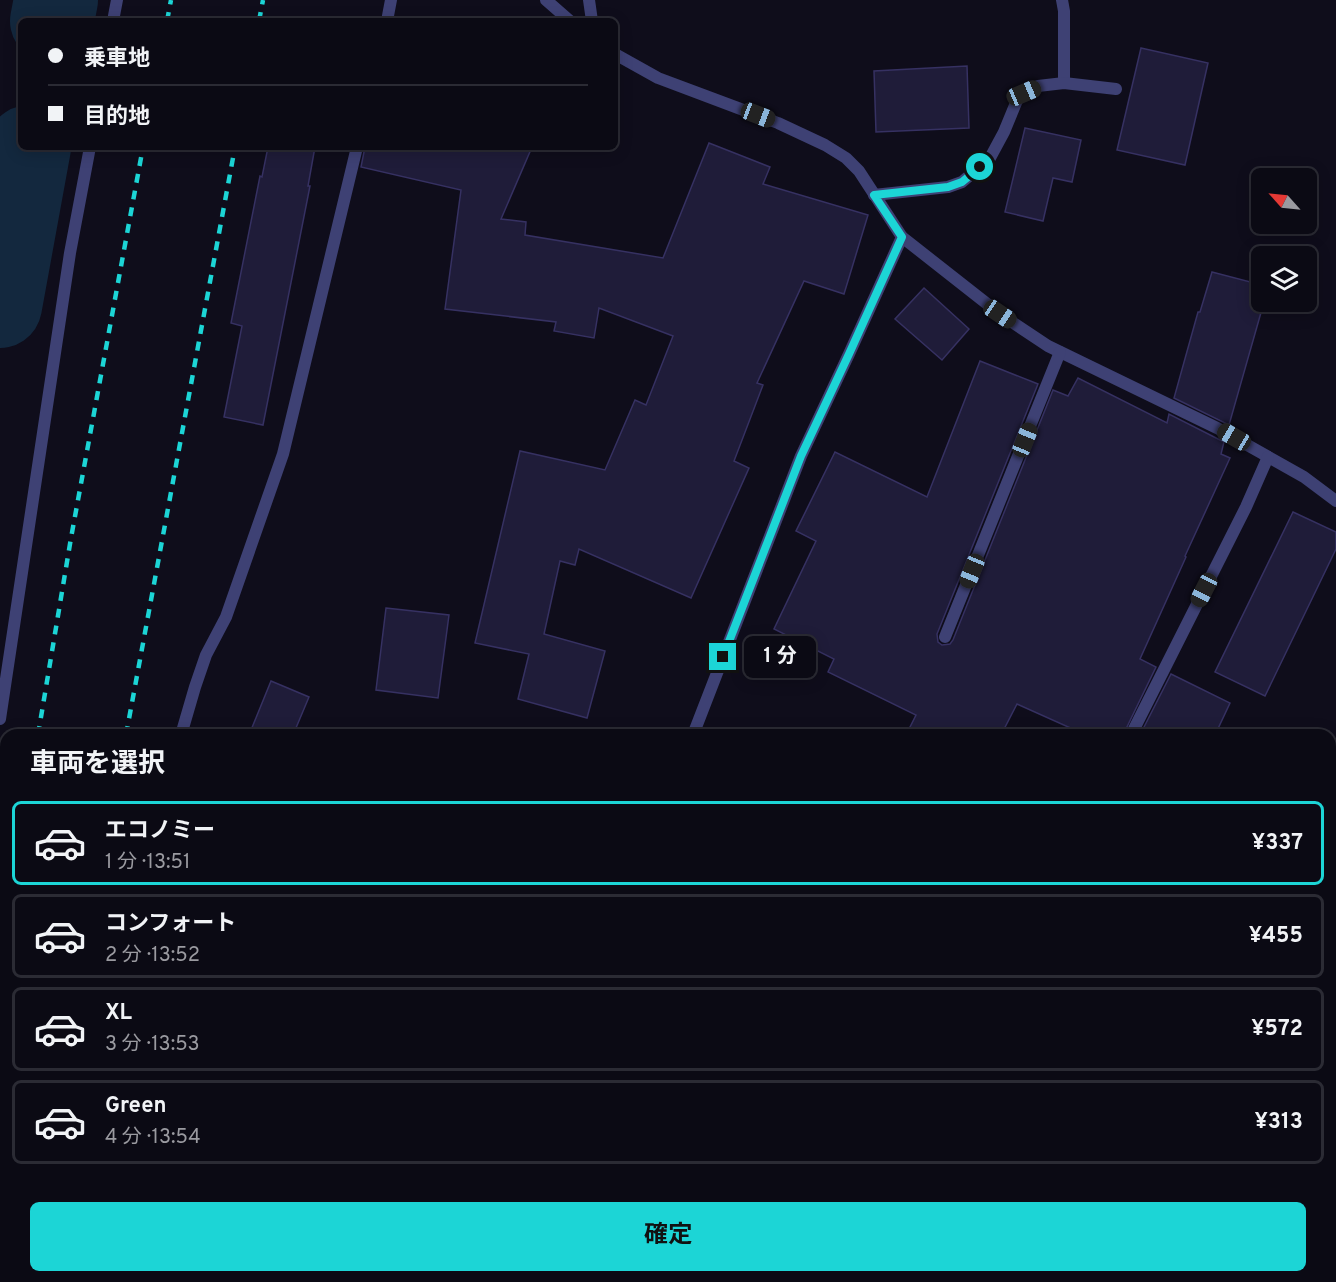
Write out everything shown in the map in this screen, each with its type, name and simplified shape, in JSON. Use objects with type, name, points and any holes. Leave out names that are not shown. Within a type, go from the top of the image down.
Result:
[{"type":"street","points":[[114,18],[117,0]]},
{"type":"street","points":[[388,18],[391,0]]},
{"type":"street","points":[[546,0],[567,18]]},
{"type":"street","points":[[589,0],[592,18]]},
{"type":"street","points":[[1062,0],[1064,83]]},
{"type":"street","points":[[618,56],[658,78],[778,123],[825,145],[846,158],[859,171],[902,237],[1000,314],[1048,346],[1217,428],[1304,477],[1336,501]]},
{"type":"street","points":[[874,195],[948,187],[962,182],[990,158],[1018,98],[1038,86],[1064,83],[1116,89]]},
{"type":"street","points":[[0,718],[70,253],[89,150]]},
{"type":"street","points":[[183,729],[206,655],[226,617],[283,454],[356,150]]},
{"type":"street","points":[[695,729],[801,456],[902,237]]},
{"type":"street","points":[[945,637],[1060,352]]},
{"type":"street","points":[[1134,729],[1246,507],[1268,457]]},
{"type":"building","points":[[1141,48],[1208,63],[1185,165],[1117,150]]},
{"type":"building","points":[[967,66],[969,128],[876,132],[874,71]]},
{"type":"building","points":[[1025,128],[1081,140],[1072,182],[1053,178],[1043,221],[1005,212]]},
{"type":"building","points":[[709,143],[770,167],[763,184],[868,215],[844,294],[804,281],[757,383],[763,385],[734,461],[749,468],[691,598],[579,549],[575,565],[560,561],[544,634],[605,651],[587,718],[518,699],[529,654],[475,643],[520,451],[605,470],[635,400],[646,405],[673,336],[599,308],[594,338],[554,331],[556,322],[445,309],[461,190],[361,167],[364,150],[531,150],[501,219],[526,222],[525,235],[663,258]]},
{"type":"building","points":[[267,150],[314,150],[308,186],[310,186],[263,425],[224,417],[242,326],[231,323],[260,176],[262,177]]},
{"type":"building","points":[[1212,272],[1251,282],[1251,312],[1261,312],[1229,425],[1174,398],[1198,312],[1200,312]]},
{"type":"building","points":[[924,288],[969,329],[942,360],[895,319]]},
{"type":"building","points":[[980,361],[1038,384],[937,634],[938,642],[942,645],[950,644],[1053,390],[1068,396],[1078,378],[1167,423],[1169,414],[1224,442],[1221,454],[1230,458],[1140,659],[1156,667],[1126,729],[1073,729],[1017,704],[1004,729],[909,729],[916,715],[828,672],[834,659],[774,629],[816,541],[796,531],[835,452],[927,497]]},
{"type":"building","points":[[1293,512],[1336,532],[1336,549],[1265,696],[1215,672]]},
{"type":"building","points":[[386,608],[449,615],[438,698],[376,690]]},
{"type":"building","points":[[1171,674],[1230,703],[1218,729],[1143,729]]},
{"type":"building","points":[[271,681],[309,697],[296,729],[251,729]]},
{"type":"waterway","points":[[53,18],[56,0]]},
{"type":"waterway","points":[[0,306],[28,150]]},
{"type":"railway","points":[[168,18],[171,0]]},
{"type":"railway","points":[[260,18],[263,0]]},
{"type":"railway","points":[[39,729],[71,538],[142,150]]},
{"type":"railway","points":[[127,729],[234,150]]},
{"type":"route","points":[[723,657],[801,456],[902,237],[874,195],[948,187],[962,182],[980,167]]}]
